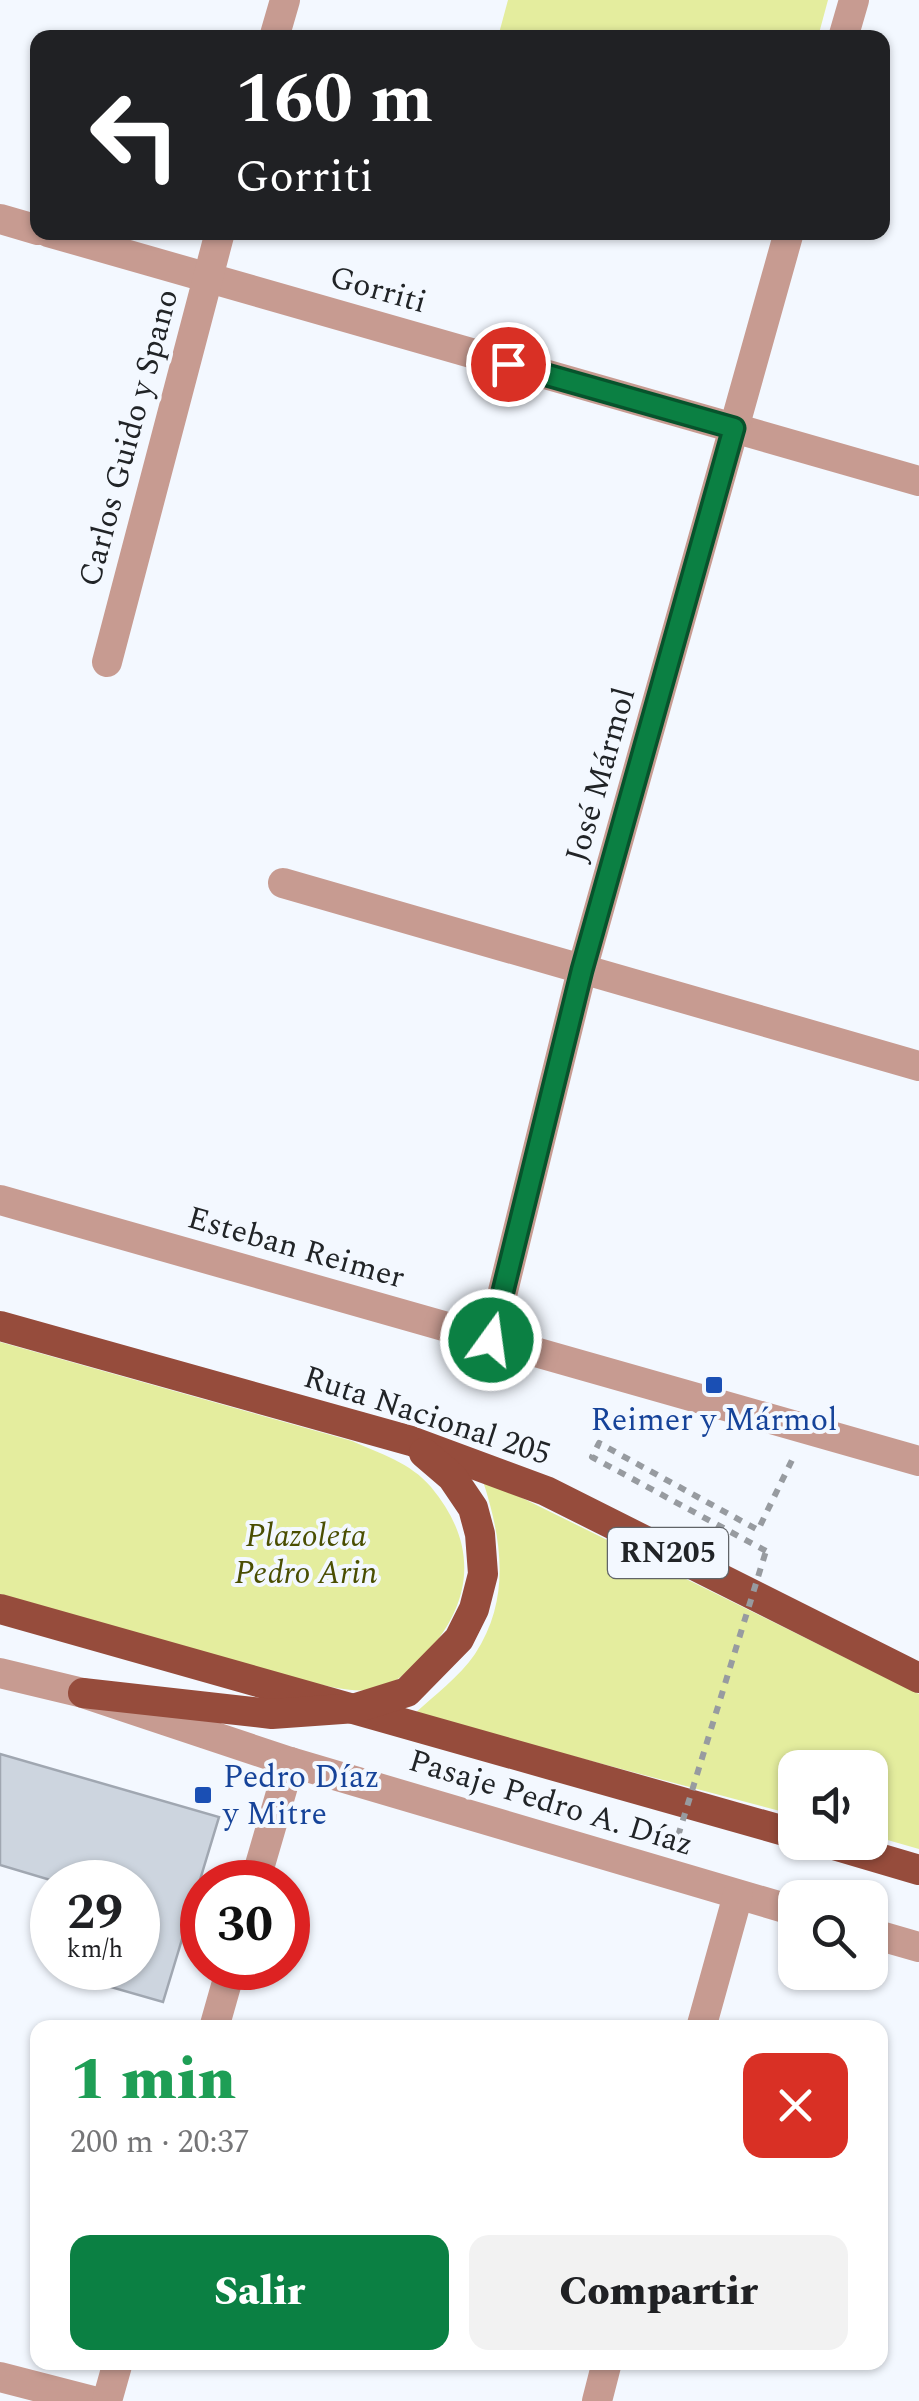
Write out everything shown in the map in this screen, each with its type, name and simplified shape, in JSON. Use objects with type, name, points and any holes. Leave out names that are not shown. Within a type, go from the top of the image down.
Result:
[{"type":"main road","name":"Ruta Nacional 205","points":[[0,1326],[411,1441],[546,1491],[919,1678]]},
{"type":"main road","name":"RN205","points":[[83,1693],[272,1714],[356,1708],[408,1692],[458,1640],[474,1609],[483,1574],[474,1508],[452,1477],[411,1441]]},
{"type":"main road","name":"RN205","points":[[0,1609],[778,1829]]},
{"type":"main road","points":[[885,1860],[919,1870]]},
{"type":"street","points":[[276,30],[284,0]]},
{"type":"street","points":[[846,30],[854,0]]},
{"type":"street","points":[[0,219],[30,228]]},
{"type":"street","name":"Gorriti","points":[[76,240],[919,481]]},
{"type":"street","name":"Carlos Guido y Spano","points":[[107,662],[218,240]]},
{"type":"street","name":"José Mármol","points":[[491,1340],[582,970],[787,240]]},
{"type":"street","points":[[283,883],[919,1066]]},
{"type":"street","name":"Esteban Reimer","points":[[0,1200],[919,1462]]},
{"type":"street","name":"Pasaje Pedro A. Díaz","points":[[0,1673],[83,1693],[290,1762],[778,1906]]},
{"type":"street","points":[[261,1860],[290,1762]]},
{"type":"street","points":[[703,2020],[738,1895]]},
{"type":"street","points":[[888,1938],[919,1947]]},
{"type":"street","points":[[216,2020],[225,1990]]},
{"type":"street","points":[[106,2401],[116,2370]]},
{"type":"street","points":[[597,2401],[606,2370]]},
{"type":"street","points":[[0,2377],[94,2401]]},
{"type":"path","points":[[678,1836],[766,1552],[592,1457],[600,1443],[758,1530],[807,1430]]},
{"type":"green space","points":[[508,0],[828,0],[820,30],[500,30]]},
{"type":"green space","name":"Plazoleta Pedro Arin","points":[[0,1342],[352,1441],[414,1471],[446,1508],[463,1549],[461,1591],[443,1633],[423,1658],[396,1680],[377,1689],[351,1690],[317,1684],[0,1594]]},
{"type":"green space","points":[[483,1481],[919,1694],[919,1849],[888,1840],[888,1750],[778,1750],[778,1810],[414,1714],[469,1662],[486,1633],[494,1612],[500,1569],[495,1525]]},
{"type":"building","points":[[0,1754],[219,1817],[206,1860],[180,1860],[180,1946],[163,2002],[121,1990],[160,1990],[160,1860],[30,1860],[30,1874],[0,1865]]},
{"type":"place","name":"Reimer y Mármol","points":[[714,1385]]},
{"type":"place","name":"Pedro Díaz y Mitre","points":[[203,1795]]},
{"type":"route","points":[[491,1340],[582,970],[734,428],[508,364]]}]
